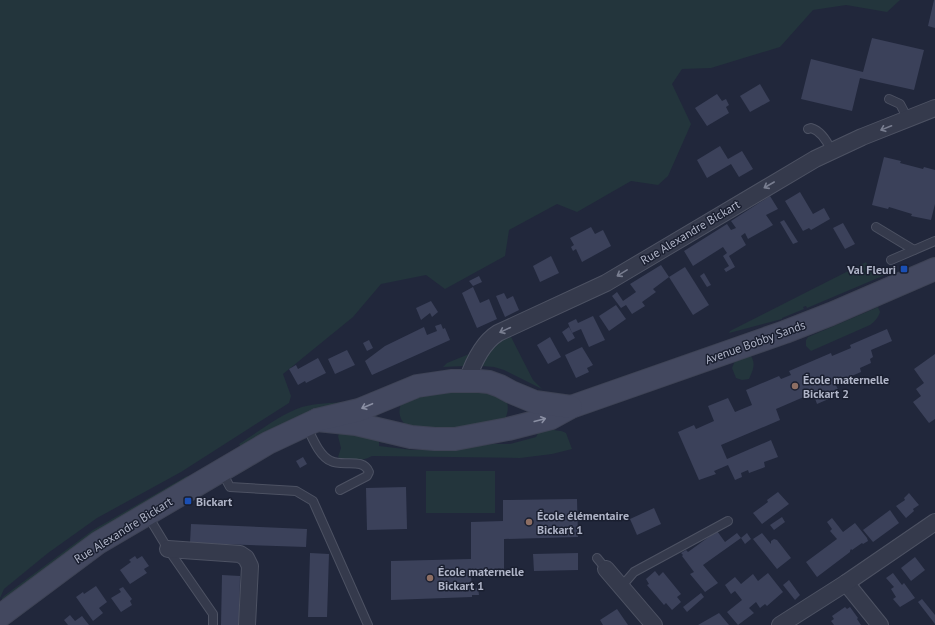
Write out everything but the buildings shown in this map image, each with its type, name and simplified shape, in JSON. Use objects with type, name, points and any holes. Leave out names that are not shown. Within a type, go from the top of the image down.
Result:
[{"type":"main road","name":"Avenue Bobby Sands","points":[[401,435],[435,440],[455,439],[508,429],[551,418],[571,407],[785,332],[831,314],[935,269]]},
{"type":"main road","name":"Rue Alexandre Bickart","points":[[0,616],[98,543],[268,443],[311,422],[359,410],[402,391],[433,383],[467,381]]},
{"type":"main road","name":"Avenue Bobby Sands","points":[[467,381],[489,382],[542,404],[571,407]]},
{"type":"main road","points":[[401,435],[395,427],[390,412],[392,403],[402,391]]},
{"type":"main road","points":[[508,429],[515,408],[515,402],[511,392]]},
{"type":"main road","points":[[311,422],[356,424],[401,435]]},
{"type":"street","name":"Rue Alexandre Bickart","points":[[467,381],[481,350],[490,339],[498,333],[606,283],[760,190],[831,150],[935,108]]},
{"type":"street","points":[[780,625],[846,583],[935,522]]},
{"type":"street","points":[[168,549],[240,554],[246,558],[250,566],[247,625]]},
{"type":"street","points":[[601,564],[654,625]]},
{"type":"street","points":[[846,583],[880,625]]},
{"type":"lane","points":[[889,99],[900,104],[908,119]]},
{"type":"lane","points":[[808,129],[810,128],[817,130],[827,141],[831,150]]},
{"type":"lane","points":[[876,227],[914,250]]},
{"type":"lane","points":[[891,260],[935,241]]},
{"type":"lane","points":[[311,422],[310,434],[326,458],[339,463],[365,465],[367,468],[367,476],[340,490]]},
{"type":"lane","points":[[221,470],[230,487],[296,491],[314,501],[368,625]]},
{"type":"lane","points":[[147,514],[168,549],[213,614],[213,625]]},
{"type":"lane","points":[[621,587],[634,572],[728,521]]},
{"type":"shaded area","points":[[0,0],[900,0],[887,12],[846,5],[813,10],[780,47],[711,68],[682,69],[672,84],[691,124],[668,176],[658,185],[631,181],[577,212],[557,204],[509,230],[505,256],[445,289],[426,275],[381,284],[353,317],[283,374],[291,396],[289,403],[181,472],[97,518],[48,553],[4,589],[0,598]]},
{"type":"shaded area","points":[[866,262],[873,275],[883,270],[885,275],[807,308],[806,306],[803,307],[804,309],[782,319],[729,333],[730,331]]},
{"type":"shaded area","points":[[878,307],[880,312],[870,325],[811,351],[806,346],[806,340],[808,337]]},
{"type":"shaded area","points":[[510,335],[533,380],[542,389],[504,370],[482,366],[492,347]]},
{"type":"shaded area","points":[[474,352],[465,366],[443,367],[447,363]]},
{"type":"shaded area","points":[[741,356],[751,356],[753,359],[752,373],[749,379],[742,380],[736,378],[732,368],[735,361]]},
{"type":"shaded area","points":[[479,386],[506,400],[508,410],[505,419],[469,431],[407,426],[401,420],[400,409],[404,397]]},
{"type":"shaded area","points":[[346,402],[347,409],[242,449],[239,444],[294,410],[324,403]]},
{"type":"shaded area","points":[[546,427],[566,433],[572,449],[552,454],[520,458],[372,456],[351,461],[338,457],[341,448],[338,436],[340,432],[345,429],[402,446],[379,442],[379,446],[413,450],[448,450],[493,444],[510,444],[536,437],[539,431]]},
{"type":"shaded area","points":[[426,471],[495,471],[495,513],[426,513]]},
{"type":"shaded area","points":[[187,476],[190,479],[1,606],[2,598],[4,596],[93,530]]},
{"type":"place","name":"Val Fleuri","points":[[904,269]]},
{"type":"place","name":"École maternelle Bickart 2","points":[[795,386]]},
{"type":"place","name":"Bickart","points":[[188,501]]},
{"type":"place","name":"École élémentaire Bickart 1","points":[[529,522]]},
{"type":"place","name":"École maternelle Bickart 1","points":[[430,578]]}]
